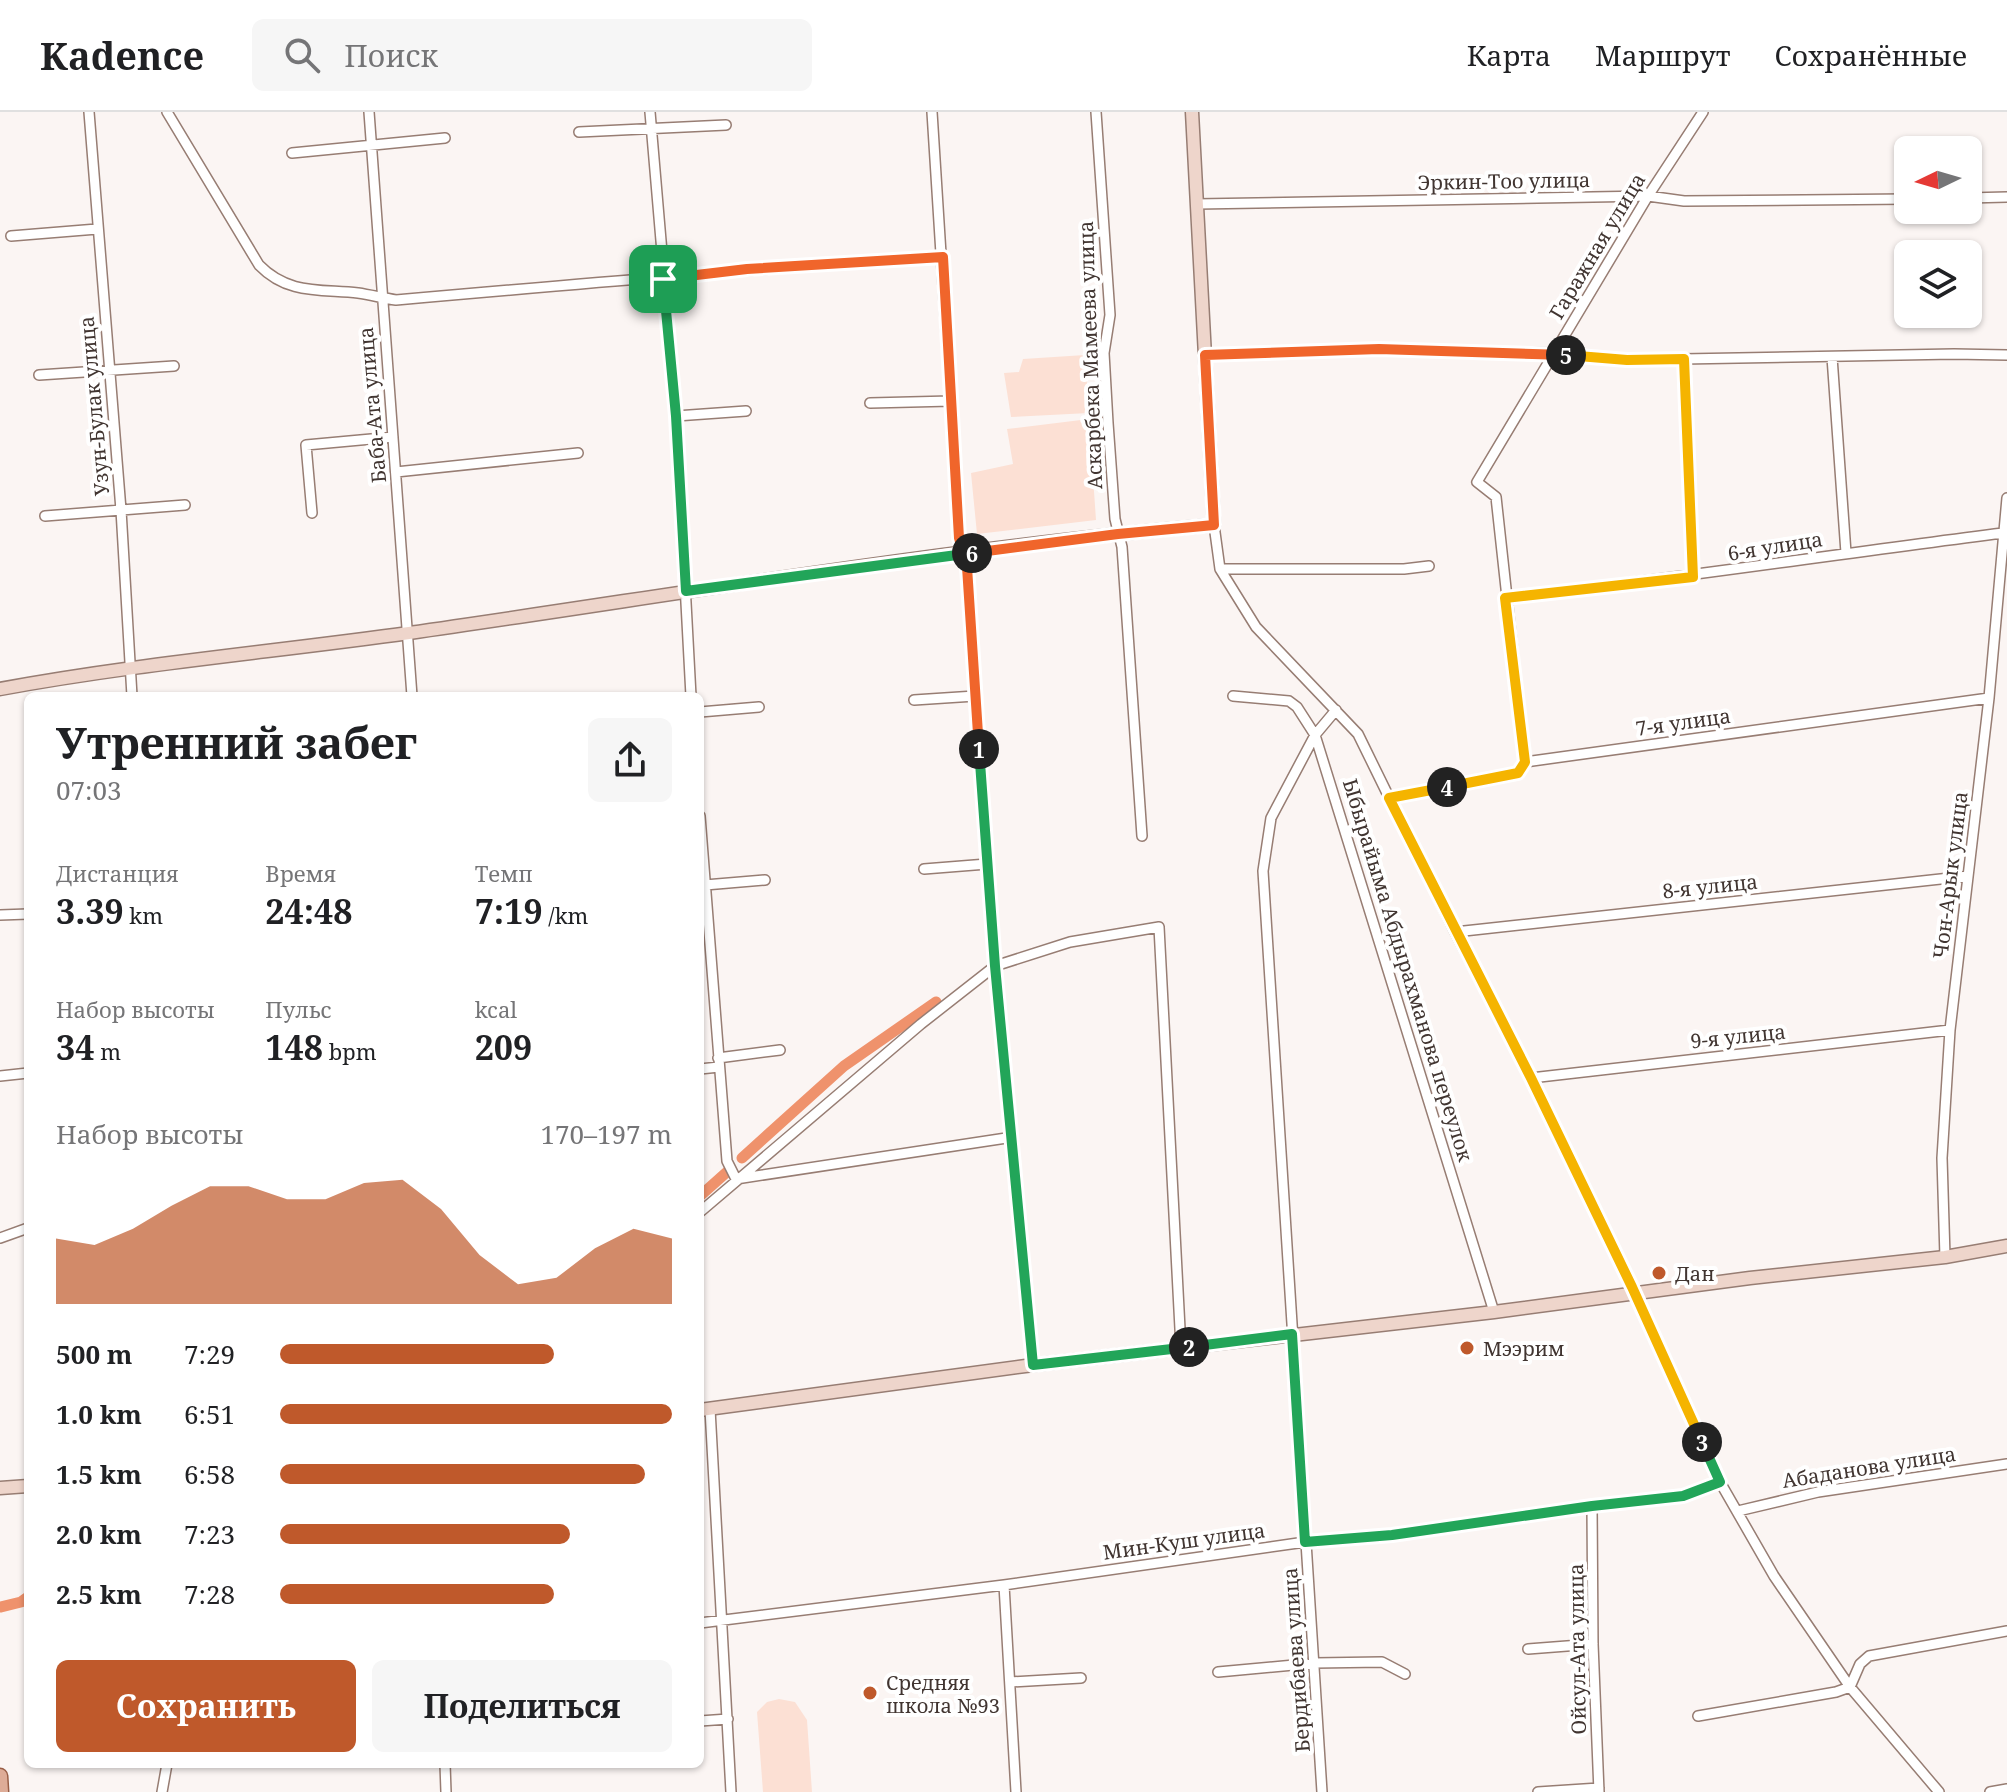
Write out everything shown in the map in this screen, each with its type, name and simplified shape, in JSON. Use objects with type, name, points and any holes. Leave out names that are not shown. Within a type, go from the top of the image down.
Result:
[{"type":"main road","points":[[0,1776],[1,1792]]},
{"type":"street","name":"Узун-Булак улица","points":[[89,112],[121,510],[132,692]]},
{"type":"street","points":[[167,112],[259,265],[270,276],[305,291],[358,293],[396,300],[663,279],[747,269],[943,257]]},
{"type":"street","name":"Баба-Ата улица","points":[[369,112],[412,692]]},
{"type":"street","points":[[650,112],[676,416],[691,692]]},
{"type":"street","points":[[932,112],[959,538],[967,567],[995,966],[1033,1365]]},
{"type":"street","name":"Аскарбека Мамеева улица","points":[[1096,112],[1110,315],[1104,353],[1105,381],[1118,534],[1122,547],[1142,836]]},
{"type":"street","points":[[1192,112],[1214,525],[1220,569],[1256,627],[1358,734],[1531,1078],[1635,1293],[1720,1482],[1774,1576],[1850,1687],[1939,1792]]},
{"type":"street","name":"Гаражная улица","points":[[1525,762],[1496,497],[1477,482],[1648,196],[1703,112]]},
{"type":"street","points":[[579,132],[726,125]]},
{"type":"street","points":[[292,153],[445,138]]},
{"type":"street","name":"Эркин-Тоо улица","points":[[1197,204],[1648,196],[1684,201],[1894,199]]},
{"type":"street","points":[[1982,198],[2007,197]]},
{"type":"street","points":[[11,236],[97,229]]},
{"type":"street","points":[[1205,355],[1379,349],[1553,353],[1627,360],[2007,355]]},
{"type":"street","points":[[1832,357],[1846,553]]},
{"type":"street","points":[[1684,359],[1693,577]]},
{"type":"street","points":[[39,375],[174,366]]},
{"type":"street","points":[[870,403],[951,401]]},
{"type":"street","points":[[676,416],[746,411]]},
{"type":"street","points":[[312,513],[306,445],[393,437]]},
{"type":"street","points":[[396,472],[578,453]]},
{"type":"street","name":"Чон-Арык улица","points":[[1945,1257],[1942,1158],[1950,1030],[1989,698],[2007,498]]},
{"type":"street","points":[[45,516],[185,505]]},
{"type":"street","points":[[0,689],[129,668],[407,633],[686,591],[1118,534],[1214,525]]},
{"type":"street","name":"6-я улица","points":[[1505,598],[1693,577],[2003,533]]},
{"type":"street","points":[[1220,569],[1404,569],[1429,566]]},
{"type":"street","points":[[914,700],[975,696]]},
{"type":"street","name":"Ыбырайыма Абдырахманова переулок","points":[[1233,696],[1289,701],[1297,707],[1315,735],[1494,1312]]},
{"type":"street","name":"7-я улица","points":[[1389,798],[1518,773],[1525,762],[1989,698]]},
{"type":"street","points":[[704,712],[759,707]]},
{"type":"street","name":"Бердибаева улица","points":[[1322,1792],[1263,871],[1271,818],[1315,735],[1336,710]]},
{"type":"street","points":[[924,869],[987,864]]},
{"type":"street","name":"8-я улица","points":[[1455,932],[1968,876]]},
{"type":"street","points":[[704,890],[765,880]]},
{"type":"street","points":[[704,901],[727,1161],[736,1179]]},
{"type":"street","points":[[0,915],[24,914]]},
{"type":"street","points":[[704,1208],[921,1024],[995,966],[1070,942],[1159,927],[1181,1348]]},
{"type":"street","name":"9-я улица","points":[[1531,1078],[1950,1030]]},
{"type":"street","points":[[704,1067],[780,1050]]},
{"type":"street","points":[[0,1076],[24,1073]]},
{"type":"street","points":[[736,1179],[1013,1137]]},
{"type":"street","points":[[0,1238],[24,1229]]},
{"type":"street","points":[[731,1792],[722,1620],[705,1410],[1033,1365],[1945,1257],[2007,1246]]},
{"type":"street","name":"Абаданова улица","points":[[1738,1511],[1818,1492],[2007,1464]]},
{"type":"street","name":"Мин-Куш улица","points":[[704,1622],[1004,1585],[1305,1542],[1392,1535],[1683,1496],[1720,1482]]},
{"type":"street","points":[[0,1488],[24,1486]]},
{"type":"street","name":"Ойсул-Ата улица","points":[[1592,1506],[1593,1644],[1599,1790]]},
{"type":"street","points":[[1004,1585],[1016,1792]]},
{"type":"street","points":[[1698,1716],[1836,1692],[1850,1687],[1860,1664],[1869,1656],[2007,1631]]},
{"type":"street","points":[[1528,1649],[1593,1644]]},
{"type":"street","points":[[1218,1672],[1315,1663],[1382,1662],[1405,1674]]},
{"type":"street","points":[[1010,1682],[1081,1678]]},
{"type":"street","points":[[704,1721],[728,1719]]},
{"type":"street","points":[[162,1792],[166,1768]]},
{"type":"street","points":[[445,1768],[446,1792]]},
{"type":"street","points":[[1990,1792],[2007,1789]]},
{"type":"street","points":[[1538,1792],[1599,1790]]},
{"type":"shaded area","points":[[1085,355],[1089,413],[1011,417],[1004,373],[1019,372],[1023,359]]},
{"type":"shaded area","points":[[1089,419],[1096,520],[977,534],[971,473],[1013,464],[1007,429]]},
{"type":"shaded area","points":[[779,1699],[795,1702],[807,1720],[812,1792],[763,1792],[757,1712],[767,1702]]},
{"type":"waterway","points":[[742,1158],[844,1066],[936,1002]]},
{"type":"waterway","points":[[704,1192],[728,1171]]},
{"type":"waterway","points":[[1,1607],[24,1600]]},
{"type":"place","name":"Дан","points":[[1659,1273]]},
{"type":"place","name":"Мээрим","points":[[1467,1348]]},
{"type":"place","name":"Средняя школа №93","points":[[870,1693]]},
{"type":"route","points":[[663,279],[676,416],[686,591],[963,554],[1118,534],[1214,525],[1205,355],[1379,349],[1553,353],[1627,360],[1684,359],[1693,577],[1505,598],[1525,762],[1518,773],[1389,798],[1531,1078],[1632,1287],[1720,1482],[1683,1496],[1392,1535],[1305,1542],[1292,1334],[1033,1365],[995,966],[967,567],[963,554],[959,538],[943,257],[747,269],[663,279]]}]
